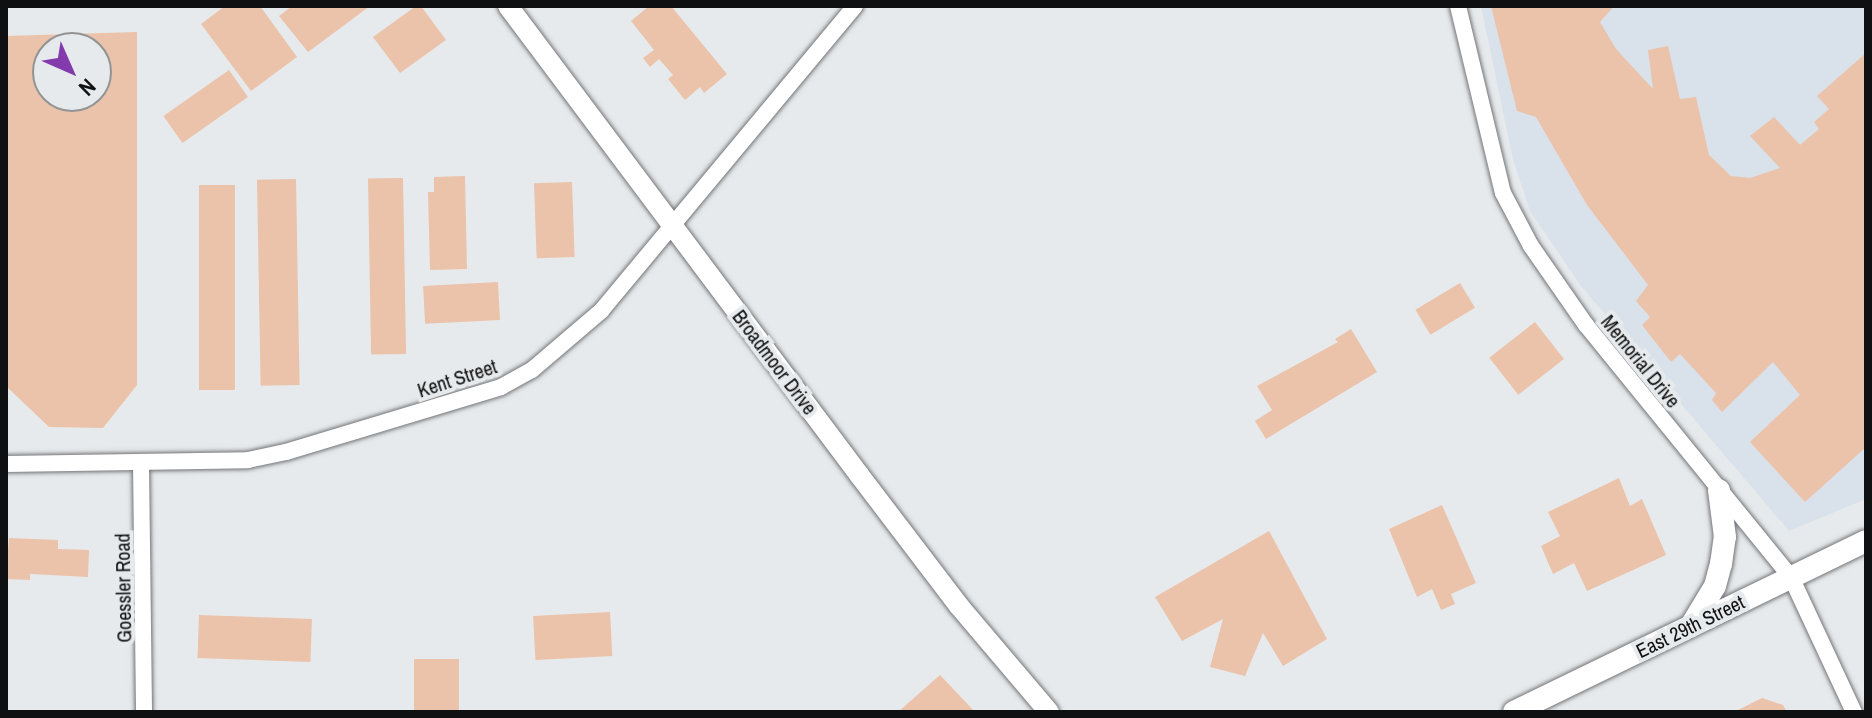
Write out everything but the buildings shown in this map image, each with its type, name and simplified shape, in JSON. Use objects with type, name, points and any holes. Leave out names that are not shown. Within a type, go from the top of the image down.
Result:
[{"type":"main road","points":[[1691,626],[1715,586],[1721,564],[1725,537],[1719,490]]},
{"type":"main road","name":"East 29th Street","points":[[1514,712],[1866,541]]},
{"type":"street","name":"Broadmoor Drive","points":[[508,6],[950,594],[1049,712]]},
{"type":"street","name":"Kent Street","points":[[6,464],[248,460],[286,452],[501,387],[532,370],[576,335],[673,225],[855,6]]},
{"type":"street","name":"Memorial Drive","points":[[1458,6],[1503,193],[1531,246],[1586,325],[1791,577],[1854,712]]},
{"type":"street","name":"Goessler Road","points":[[141,464],[144,712]]},
{"type":"shaded area","points":[[1481,6],[1866,6],[1866,499],[1789,531],[1581,286],[1530,211],[1513,160]]}]
